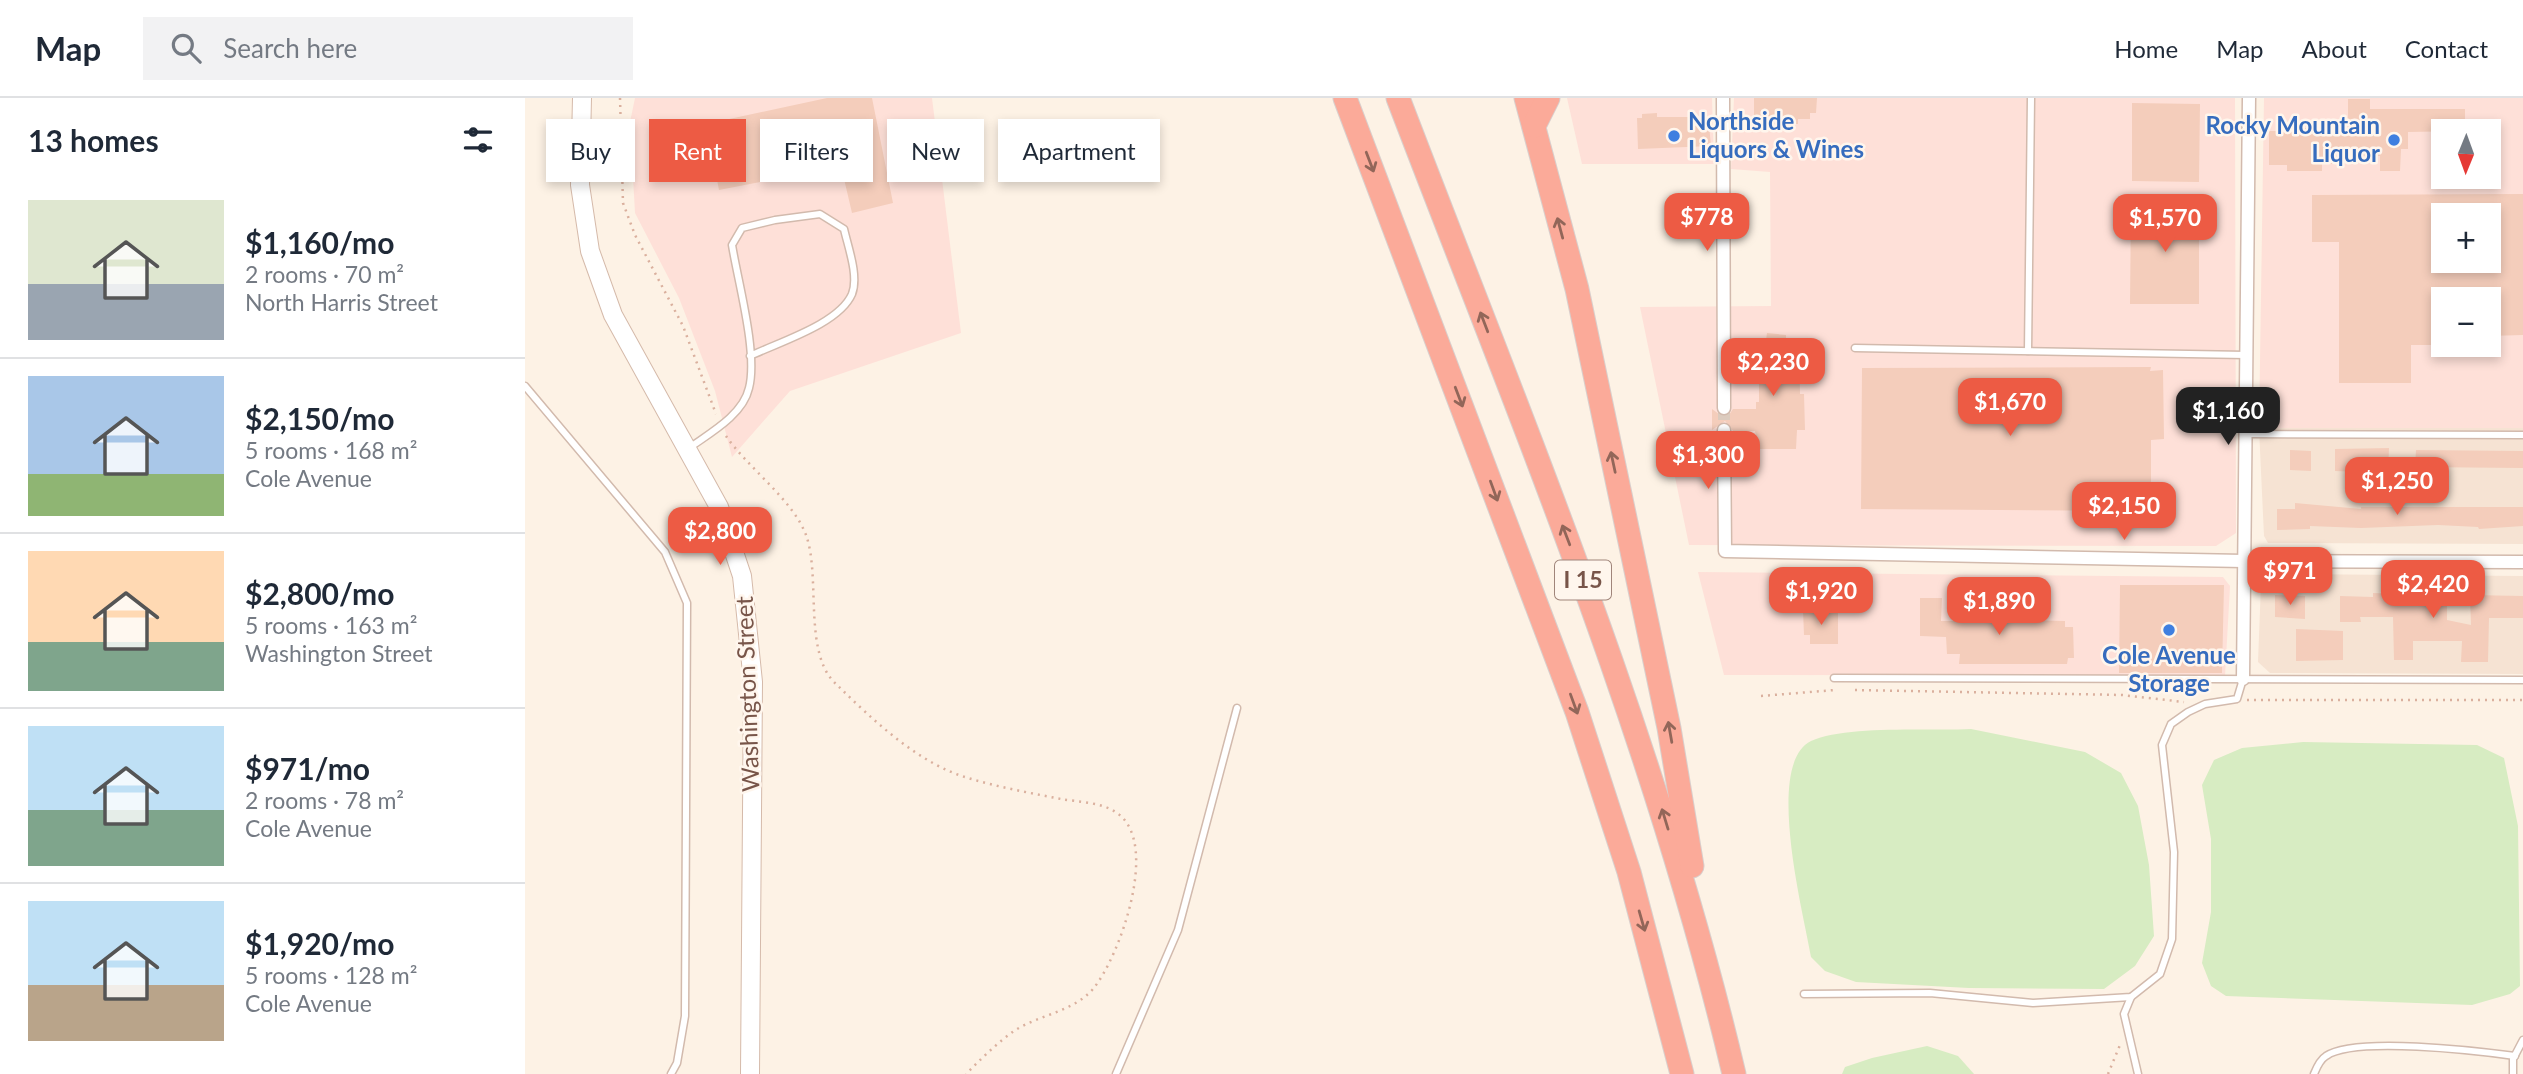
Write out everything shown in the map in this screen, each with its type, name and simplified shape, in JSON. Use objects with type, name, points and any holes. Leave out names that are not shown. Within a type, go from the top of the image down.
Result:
[{"type":"highway","name":"I 15","points":[[1345,98],[1577,712],[1629,872],[1682,1074]]},
{"type":"highway","name":"I 15","points":[[1398,98],[1616,670],[1669,830],[1734,1074]]},
{"type":"highway","points":[[1526,98],[1577,289],[1666,715],[1714,993]]},
{"type":"highway","points":[[1534,126],[1548,98]]},
{"type":"main road","name":"Washington Street","points":[[582,98],[580,185],[590,250],[613,315],[689,448],[733,542],[742,576],[751,647],[750,1074]]},
{"type":"street","points":[[1723,98],[1724,408]]},
{"type":"street","points":[[2243,679],[2249,98]]},
{"type":"street","points":[[1724,430],[1725,551],[2244,561],[2523,562]]},
{"type":"lane","points":[[2028,351],[2031,98]]},
{"type":"lane","points":[[689,448],[728,420],[749,390],[750,356],[732,245],[742,228],[820,214],[844,229],[852,263],[853,292],[834,317],[750,356]]},
{"type":"lane","points":[[1855,348],[2246,355]]},
{"type":"lane","points":[[525,386],[665,552],[687,603],[685,1016],[677,1063],[671,1074]]},
{"type":"lane","points":[[2244,434],[2523,435]]},
{"type":"lane","points":[[1834,678],[2523,680]]},
{"type":"lane","points":[[2138,1074],[2127,1038],[2124,1014],[2131,997],[2159,974],[2172,939],[2174,852],[2162,746],[2171,724],[2205,704],[2237,699],[2243,679]]},
{"type":"lane","points":[[1116,1074],[1178,930],[1237,708]]},
{"type":"lane","points":[[1804,994],[1930,993],[2033,1003],[2131,997]]},
{"type":"lane","points":[[2513,1074],[2515,1056],[2523,1040]]},
{"type":"lane","points":[[2314,1074],[2326,1056],[2352,1047],[2472,1050],[2515,1056]]},
{"type":"path","points":[[620,98],[623,203],[635,235],[683,326],[720,426],[742,457],[795,515],[806,536],[820,660],[833,681],[922,758],[966,778],[1095,804],[1118,813],[1128,827],[1137,865],[1135,895],[1109,964],[1092,990],[1070,1006],[1014,1031],[966,1074]]},
{"type":"path","points":[[1761,696],[1841,690]]},
{"type":"path","points":[[1853,690],[2110,694],[2205,704]]},
{"type":"path","points":[[2237,699],[2523,700]]},
{"type":"path","points":[[2108,1074],[2117,1049],[2127,1038]]},
{"type":"shaded area","points":[[635,98],[932,98],[935,119],[887,119],[887,182],[942,182],[961,333],[790,391],[732,457],[715,391],[679,298],[635,213],[635,119],[631,119]]},
{"type":"shaded area","points":[[1567,98],[1712,98],[1714,164],[1582,164]]},
{"type":"shaded area","points":[[1734,98],[2235,98],[2236,533],[2216,546],[1689,545],[1640,307],[1771,306],[1770,172],[1731,169]]},
{"type":"shaded area","points":[[2264,98],[2523,98],[2523,428],[2259,428]]},
{"type":"shaded area","points":[[2259,428],[2523,428],[2523,544],[2268,543],[2264,536]]},
{"type":"shaded area","points":[[1698,572],[2223,577],[2230,586],[2225,676],[1724,675]]},
{"type":"shaded area","points":[[2274,574],[2523,576],[2523,674],[2270,673],[2258,662],[2261,584],[2265,578]]},
{"type":"green space","points":[[1971,729],[2085,752],[2121,773],[2138,806],[2149,865],[2154,936],[2135,966],[2104,989],[1969,988],[1856,982],[1825,971],[1811,957],[1791,842],[1790,779],[1797,755],[1811,741],[1845,733]]},
{"type":"green space","points":[[2303,742],[2477,745],[2504,758],[2518,826],[2520,986],[2510,994],[2472,1005],[2226,996],[2211,986],[2202,963],[2211,912],[2211,839],[2202,785],[2214,760],[2242,748]]},
{"type":"green space","points":[[1927,1046],[1958,1056],[1974,1074],[1842,1074],[1845,1067],[1872,1058]]},
{"type":"building","points":[[827,98],[872,98],[893,203],[852,213],[845,182],[873,182],[873,119],[760,119],[760,182],[719,190],[717,182],[746,182],[746,119],[729,119]]},
{"type":"building","points":[[1754,98],[1817,98],[1816,113],[1810,113],[1810,119],[1798,119],[1798,124],[1754,124]]},
{"type":"building","points":[[2348,99],[2370,99],[2370,109],[2465,109],[2465,119],[2431,119],[2431,132],[2408,132],[2408,149],[2401,149],[2400,171],[2380,171],[2380,156],[2340,156],[2340,164],[2322,164],[2322,171],[2287,171],[2287,165],[2269,165],[2269,131],[2284,131],[2284,128],[2348,128]]},
{"type":"building","points":[[2132,103],[2200,104],[2199,182],[2132,181]]},
{"type":"building","name":"Northside Liquors & Wines","points":[[1657,113],[1657,117],[1693,117],[1694,126],[1709,125],[1711,146],[1638,149],[1637,118],[1642,118],[1642,114]]},
{"type":"building","points":[[2523,194],[2523,335],[2501,336],[2501,287],[2431,287],[2431,345],[2411,345],[2411,383],[2339,383],[2339,242],[2312,242],[2312,195]]},
{"type":"building","points":[[2131,204],[2199,205],[2199,304],[2130,304]]},
{"type":"building","points":[[1767,333],[1786,335],[1786,340],[1799,341],[1800,394],[1804,394],[1805,430],[1797,430],[1796,449],[1759,449],[1755,431],[1733,431],[1725,421],[1712,430],[1712,409],[1723,417],[1729,415],[1733,409],[1756,409],[1756,402],[1759,402],[1759,340],[1766,340]]},
{"type":"building","points":[[2151,367],[2150,371],[2163,370],[2164,439],[2151,440],[2151,511],[1861,509],[1862,368]]},
{"type":"building","points":[[2389,448],[2388,473],[2335,471],[2335,449]]},
{"type":"building","points":[[2290,450],[2311,451],[2311,471],[2290,470]]},
{"type":"building","points":[[2416,450],[2523,451],[2523,468],[2415,467]]},
{"type":"building","points":[[2295,503],[2361,509],[2523,507],[2523,526],[2479,529],[2438,525],[2361,528],[2310,526],[2310,529],[2277,530],[2277,509],[2295,509]]},
{"type":"building","points":[[2120,585],[2224,585],[2222,673],[2119,673]]},
{"type":"building","points":[[2373,593],[2447,596],[2447,620],[2471,625],[2470,595],[2523,596],[2523,618],[2489,618],[2488,662],[2461,662],[2462,641],[2413,641],[2413,660],[2394,660],[2393,617],[2360,617],[2361,622],[2340,622],[2340,596],[2373,597]]},
{"type":"building","points":[[2275,595],[2305,596],[2305,619],[2275,617]]},
{"type":"building","points":[[1920,598],[1942,598],[1941,621],[1993,621],[1993,610],[2020,609],[2021,620],[2065,621],[2065,627],[2073,627],[2074,658],[2068,658],[2067,664],[1959,664],[1960,654],[1947,654],[1946,637],[1920,636]]},
{"type":"building","points":[[1803,610],[1838,611],[1838,644],[1810,644],[1810,635],[1804,635]]},
{"type":"building","points":[[2296,629],[2343,631],[2343,660],[2296,661]]},
{"type":"tunnel","points":[[1724,408],[1724,430]]},
{"type":"place","name":"Northside Liquors & Wines","points":[[1674,136]]},
{"type":"place","name":"Rocky Mountain Liquor","points":[[2394,140]]},
{"type":"place","name":"Cole Avenue Storage","points":[[2169,630]]}]
